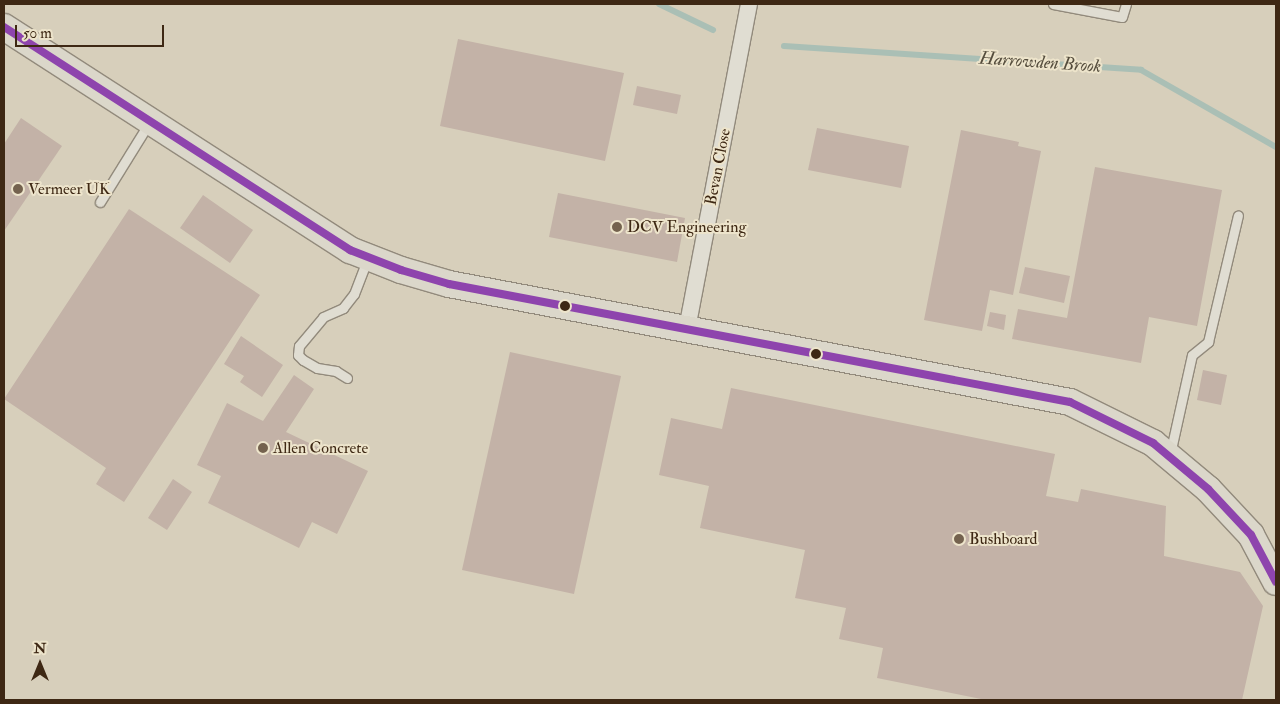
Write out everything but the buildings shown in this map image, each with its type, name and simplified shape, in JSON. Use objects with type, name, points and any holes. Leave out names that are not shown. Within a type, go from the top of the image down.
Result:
[{"type":"main road","points":[[4,27],[350,250],[368,257],[449,284],[1070,402],[1153,443],[1208,489],[1251,536],[1276,582]]},
{"type":"street","name":"Bevan Close","points":[[687,330],[749,4]]},
{"type":"lane","points":[[1053,4],[1122,17],[1126,4]]},
{"type":"lane","points":[[100,202],[151,121]]},
{"type":"lane","points":[[1169,457],[1192,355],[1208,342],[1238,215]]},
{"type":"lane","points":[[347,378],[303,360],[298,355],[299,346],[323,317],[344,308],[354,294],[368,257]]},
{"type":"waterway","name":"Harrowden Brook","points":[[659,4],[713,30]]},
{"type":"waterway","name":"Harrowden Brook","points":[[784,46],[1141,70],[1276,147]]},
{"type":"transit line","points":[[4,27],[350,250],[401,270],[449,284],[1070,402],[1153,443],[1208,489],[1251,535],[1276,582]]},
{"type":"place","name":"Vermeer UK","points":[[18,189]]},
{"type":"place","name":"DCV Engineering","points":[[617,227]]},
{"type":"place","name":"Allen Concrete","points":[[263,448]]},
{"type":"place","name":"Bushboard","points":[[959,539]]}]
